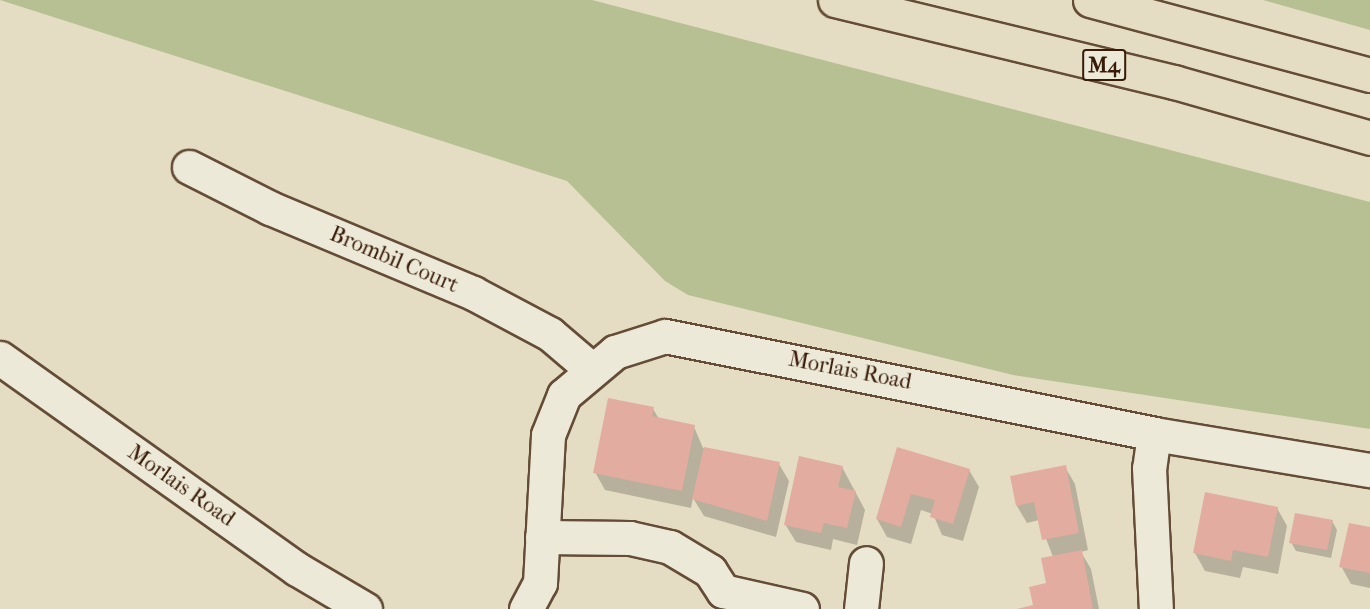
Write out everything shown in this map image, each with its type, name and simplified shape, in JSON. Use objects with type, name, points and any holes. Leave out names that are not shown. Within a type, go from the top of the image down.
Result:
[{"type":"highway","name":"M4","points":[[835,0],[1174,82],[1370,138]]},
{"type":"highway","points":[[1090,0],[1370,75]]},
{"type":"street","name":"Brombil Court","points":[[189,167],[270,208],[473,293],[550,334],[590,368]]},
{"type":"street","name":"Morlais Road","points":[[526,609],[540,583],[548,435],[564,395],[590,368],[615,352],[665,336],[1154,434],[1370,470]]},
{"type":"street","name":"Morlais Road","points":[[0,358],[297,569],[365,609]]},
{"type":"street","points":[[1154,434],[1149,468],[1156,609]]},
{"type":"street","points":[[542,537],[630,538],[670,547],[710,571],[721,600],[802,609]]},
{"type":"street","points":[[861,609],[866,563]]},
{"type":"green space","points":[[0,0],[592,0],[1370,202],[1370,429],[1013,375],[688,295],[665,281],[567,181]]},
{"type":"green space","points":[[1263,0],[1370,0],[1370,30]]},
{"type":"building","points":[[608,398],[654,407],[652,416],[695,425],[682,491],[593,473]]},
{"type":"building","points":[[704,447],[780,462],[767,521],[692,499]]},
{"type":"building","points":[[897,447],[970,469],[953,524],[930,517],[935,500],[911,494],[901,527],[876,519]]},
{"type":"building","points":[[799,456],[843,466],[838,487],[856,491],[847,528],[824,523],[821,533],[784,525]]},
{"type":"building","points":[[1066,465],[1079,533],[1042,540],[1034,502],[1016,506],[1010,476]]},
{"type":"building","points":[[1205,492],[1278,507],[1268,557],[1233,550],[1231,561],[1193,553]]},
{"type":"building","points":[[1295,513],[1333,520],[1327,550],[1289,543]]},
{"type":"building","points":[[1349,523],[1370,527],[1370,573],[1339,567]]},
{"type":"building","points":[[1082,550],[1093,609],[1017,609],[1033,605],[1029,587],[1046,583],[1041,558]]}]
